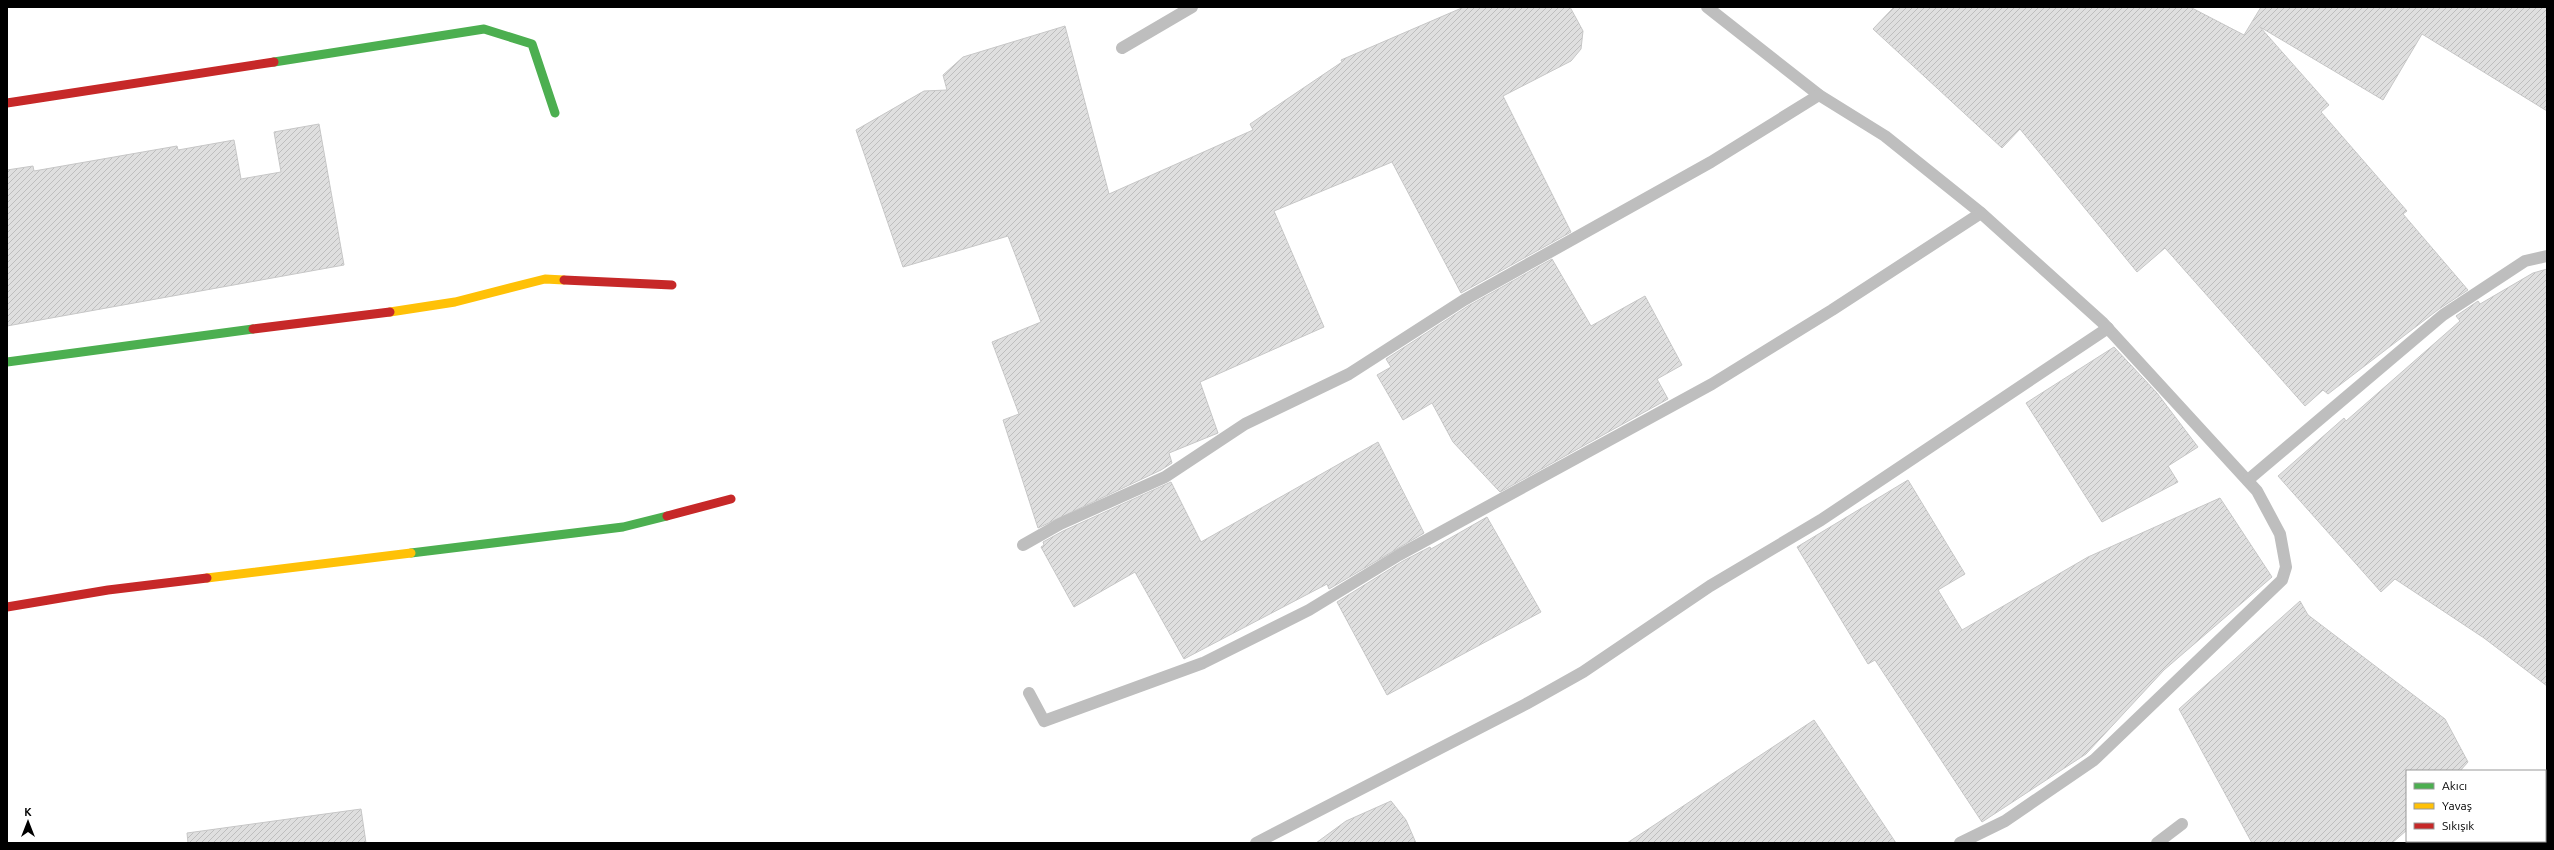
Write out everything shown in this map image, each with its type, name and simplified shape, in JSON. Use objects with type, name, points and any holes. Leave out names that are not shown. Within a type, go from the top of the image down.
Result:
[{"type":"street","points":[[7,103],[484,30],[532,44],[555,113]]},
{"type":"street","points":[[7,362],[231,331],[350,319],[455,302],[545,279],[672,285]]},
{"type":"street","points":[[7,607],[108,590],[623,527],[731,499]]},
{"type":"lane","points":[[1122,48],[1192,7]]},
{"type":"lane","points":[[1707,7],[1819,95],[1885,136],[1981,213],[2108,328],[2248,480],[2257,491],[2280,534],[2286,567],[2282,580],[2094,760],[2005,821],[1960,843]]},
{"type":"lane","points":[[1023,546],[1060,524],[1165,477],[1245,424],[1349,374],[1470,296],[1711,162],[1819,95]]},
{"type":"lane","points":[[1029,693],[1044,721],[1203,663],[1261,636],[1309,610],[1399,555],[1712,384],[1832,310],[1981,213]]},
{"type":"lane","points":[[2248,480],[2443,315],[2525,261],[2547,256]]},
{"type":"lane","points":[[1256,843],[1526,704],[1583,672],[1710,586],[1822,520],[2108,328]]},
{"type":"lane","points":[[2157,843],[2182,824]]},
{"type":"building","points":[[1464,7],[1570,7],[1583,31],[1581,49],[1571,61],[1503,96],[1571,232],[1461,293],[1392,162],[1274,211],[1324,327],[1200,382],[1218,433],[1169,453],[1172,463],[1161,470],[1038,528],[1003,420],[1019,414],[992,342],[1041,322],[1008,236],[903,267],[856,130],[924,91],[947,90],[943,75],[963,57],[1065,26],[1109,194],[1253,130],[1250,124],[1342,62],[1341,60]]},
{"type":"building","points":[[1894,7],[2190,7],[2244,35],[2261,7],[2547,7],[2547,111],[2422,34],[2383,100],[2260,27],[2329,105],[2321,112],[2407,211],[2403,214],[2468,290],[2439,309],[2328,394],[2323,390],[2305,406],[2165,248],[2137,272],[2020,129],[2002,148],[1873,29]]},
{"type":"building","points":[[319,124],[344,265],[7,326],[7,170],[33,166],[34,171],[177,146],[178,150],[234,140],[241,179],[281,172],[274,132]]},
{"type":"building","points":[[1552,259],[1591,326],[1645,296],[1682,365],[1657,379],[1668,399],[1500,492],[1453,442],[1432,403],[1403,420],[1377,375],[1391,367],[1386,359],[1468,306]]},
{"type":"building","points":[[2547,269],[2547,686],[2484,638],[2395,579],[2381,592],[2278,476],[2344,418],[2346,421],[2460,321],[2456,316],[2478,301],[2480,304],[2533,273]]},
{"type":"building","points":[[2114,347],[2157,393],[2198,447],[2168,466],[2178,482],[2102,522],[2026,403]]},
{"type":"building","points":[[1378,442],[1424,533],[1329,589],[1327,584],[1184,659],[1135,572],[1074,607],[1041,547],[1044,545],[1043,542],[1063,531],[1171,482],[1201,542]]},
{"type":"building","points":[[1908,480],[1965,574],[1938,590],[1962,630],[2088,557],[2220,498],[2272,577],[2164,670],[2086,754],[1982,822],[1875,660],[1868,664],[1797,547]]},
{"type":"building","points":[[1487,517],[1541,612],[1387,695],[1337,602],[1403,561],[1430,547],[1431,549]]},
{"type":"building","points":[[2300,601],[2308,615],[2445,719],[2468,762],[2461,770],[2406,770],[2406,831],[2392,843],[2252,843],[2179,709]]},
{"type":"building","points":[[1814,720],[1896,843],[1627,843]]},
{"type":"building","points":[[1391,801],[1406,820],[1416,843],[1316,843],[1346,821]]},
{"type":"building","points":[[361,809],[366,843],[188,843],[187,833]]},
{"type":"traffic: fast","points":[[274,62],[484,29],[532,44],[555,113]]},
{"type":"traffic: fast","points":[[7,362],[253,329]]},
{"type":"traffic: fast","points":[[411,553],[623,527],[667,516]]},
{"type":"traffic: slow","points":[[390,312],[455,302],[545,279],[564,280]]},
{"type":"traffic: slow","points":[[207,578],[411,553]]},
{"type":"traffic: jam","points":[[7,103],[274,62]]},
{"type":"traffic: jam","points":[[564,280],[672,285]]},
{"type":"traffic: jam","points":[[253,329],[390,312]]},
{"type":"traffic: jam","points":[[667,516],[731,499]]},
{"type":"traffic: jam","points":[[7,607],[108,590],[207,578]]}]
